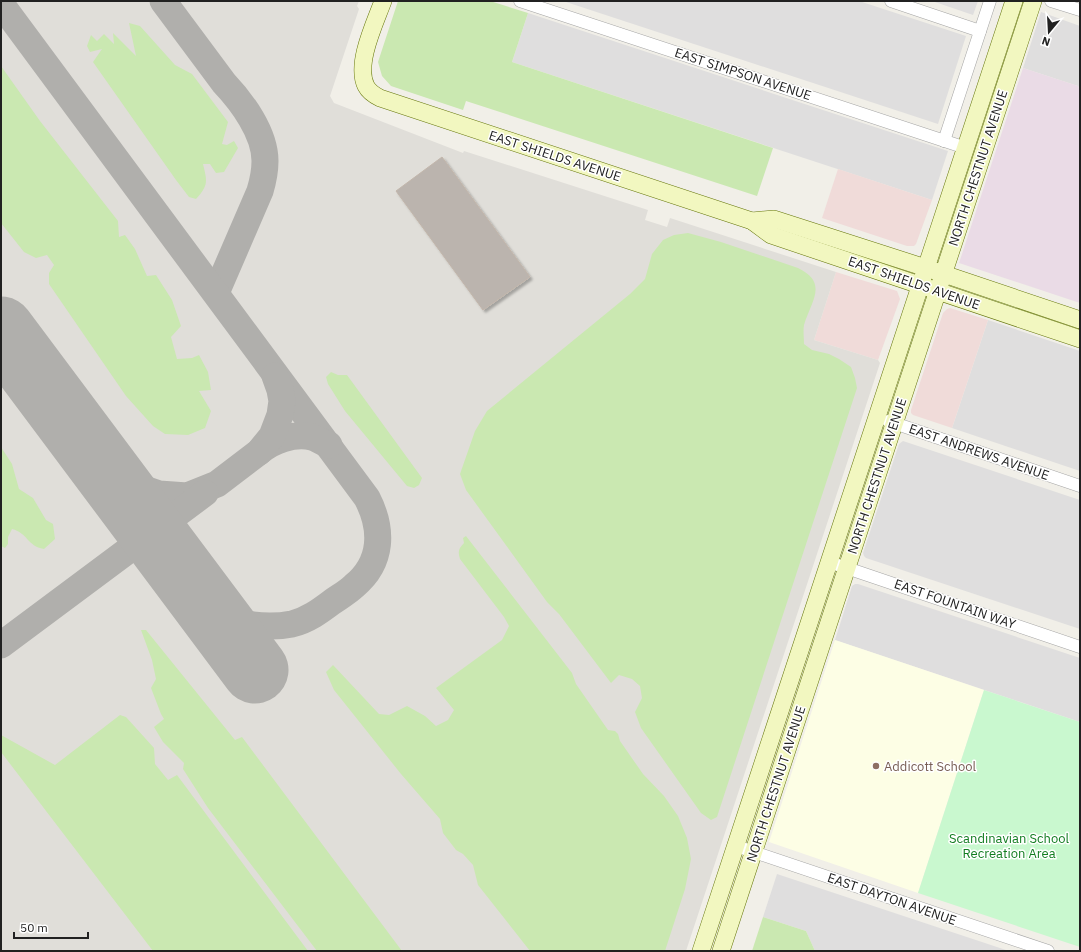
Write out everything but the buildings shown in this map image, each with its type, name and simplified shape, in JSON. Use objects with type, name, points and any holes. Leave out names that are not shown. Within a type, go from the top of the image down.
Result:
[{"type":"main road","name":"EAST SHIELDS AVENUE","points":[[383,1],[365,53],[363,67],[364,81],[372,93],[389,101],[752,221],[771,235],[1080,339]]},
{"type":"main road","name":"NORTH CHESTNUT AVENUE","points":[[701,951],[1014,1]]},
{"type":"main road","name":"NORTH CHESTNUT AVENUE","points":[[721,951],[1033,1]]},
{"type":"main road","points":[[992,126],[987,124],[985,117],[1000,72],[1004,33]]},
{"type":"main road","name":"EAST SHIELDS AVENUE","points":[[752,221],[774,219],[1080,320]]},
{"type":"street","name":"EAST SIMPSON AVENUE","points":[[520,1],[966,148]]},
{"type":"street","points":[[891,1],[980,31]]},
{"type":"street","points":[[944,140],[990,1]]},
{"type":"street","points":[[1052,1],[1080,10]]},
{"type":"street","name":"EAST ANDREWS AVENUE","points":[[877,417],[1080,486]]},
{"type":"street","name":"EAST FOUNTAIN WAY","points":[[830,562],[1080,647]]},
{"type":"street","name":"EAST DAYTON AVENUE","points":[[736,846],[1048,951]]},
{"type":"shaded area","points":[[1,1],[359,1],[357,6],[359,9],[330,96],[334,103],[463,153],[464,151],[648,210],[645,220],[667,227],[670,218],[836,272],[814,340],[878,360],[880,363],[686,951],[1,951]]},
{"type":"shaded area","points":[[563,1],[859,1],[966,36],[938,124]]},
{"type":"shaded area","points":[[932,1],[978,1],[973,15]]},
{"type":"shaded area","points":[[1041,12],[1080,26],[1080,90],[1078,86],[1023,68]]},
{"type":"shaded area","points":[[528,13],[948,151],[932,200],[512,62]]},
{"type":"shaded area","points":[[1023,68],[1078,86],[1080,90],[1080,303],[959,263]]},
{"type":"shaded area","points":[[838,169],[932,200],[916,244],[914,246],[907,246],[822,218]]},
{"type":"shaded area","points":[[836,272],[897,291],[900,299],[878,360],[814,340]]},
{"type":"shaded area","points":[[950,308],[988,320],[952,428],[911,413],[943,313]]},
{"type":"shaded area","points":[[988,320],[1080,351],[1080,471],[952,428]]},
{"type":"shaded area","points":[[903,441],[1080,500],[1080,629],[866,558],[864,556],[863,553],[899,444]]},
{"type":"shaded area","points":[[855,584],[1080,658],[1080,722],[835,640],[852,586]]},
{"type":"shaded area","name":"Addicott School","points":[[835,640],[984,690],[918,893],[769,842]]},
{"type":"shaded area","points":[[777,874],[1009,951],[815,951],[806,931],[763,917]]},
{"type":"green space","points":[[398,1],[490,1],[528,13],[512,62],[773,148],[757,196],[466,101],[463,110],[391,86],[382,76],[378,62]]},
{"type":"green space","points":[[129,23],[140,26],[175,65],[192,74],[228,122],[222,144],[227,145],[234,141],[238,148],[224,172],[216,173],[210,164],[203,164],[206,183],[196,199],[189,197],[176,180],[93,62],[102,49],[90,52],[87,46],[91,35],[97,41],[104,34],[114,44],[113,33],[136,56]]},
{"type":"green space","points":[[1,66],[40,121],[118,221],[119,237],[125,235],[135,249],[147,276],[156,275],[172,300],[181,326],[171,337],[177,359],[192,358],[199,355],[208,372],[211,390],[199,391],[211,411],[205,428],[188,435],[165,434],[153,426],[126,396],[49,284],[49,273],[54,265],[47,255],[36,258],[24,252],[1,223]]},
{"type":"green space","points":[[688,233],[721,242],[798,268],[807,274],[813,280],[815,293],[804,325],[804,344],[812,350],[829,354],[851,367],[857,388],[717,817],[711,820],[701,813],[641,728],[635,712],[642,698],[640,686],[632,679],[619,675],[611,683],[559,614],[547,602],[466,490],[460,474],[475,431],[487,411],[630,294],[645,279],[652,254],[663,240],[674,235]]},
{"type":"green space","points":[[331,372],[338,375],[347,375],[422,478],[419,485],[414,488],[407,486],[345,411],[328,384],[326,377]]},
{"type":"green space","points":[[1,447],[12,464],[19,489],[33,498],[46,520],[53,524],[55,539],[44,549],[34,545],[21,533],[12,529],[8,537],[8,544],[5,548],[1,546]]},
{"type":"green space","points":[[466,536],[572,673],[576,684],[608,730],[615,731],[618,734],[620,741],[643,774],[664,796],[678,816],[687,838],[691,859],[685,889],[665,951],[530,951],[478,885],[473,865],[463,854],[456,850],[443,833],[440,819],[401,774],[334,690],[326,672],[333,665],[379,714],[389,715],[407,706],[425,716],[436,726],[448,720],[454,710],[436,688],[502,640],[509,626],[504,617],[460,559],[459,551],[464,543],[463,538]]},
{"type":"green space","points":[[141,630],[146,630],[235,740],[242,737],[402,951],[317,951],[208,808],[183,769],[184,763],[163,742],[154,727],[164,719],[151,688],[156,679],[152,660]]},
{"type":"green space","name":"Scandinavian School Recreation Area","points":[[984,690],[1080,722],[1080,947],[918,893]]},
{"type":"green space","points":[[120,715],[126,717],[154,748],[155,764],[168,780],[177,775],[308,951],[153,951],[1,752],[1,735],[55,765]]},
{"type":"green space","points":[[763,917],[806,931],[815,951],[752,951]]},
{"type":"taxiway","points":[[163,1],[245,109],[257,129],[264,150],[265,168],[260,191],[216,293]]},
{"type":"taxiway","points":[[1,4],[367,498],[376,521],[378,533],[375,556],[364,577],[352,588],[309,618],[292,624],[262,626],[241,623],[212,613]]},
{"type":"taxiway","points":[[98,461],[127,483],[159,494],[187,496],[217,484],[259,452],[272,436],[280,415],[282,401],[275,376]]},
{"type":"taxiway","points":[[259,452],[284,438],[298,436],[312,437],[329,445]]},
{"type":"taxiway","points":[[1,645],[205,493]]},
{"type":"runway","points":[[1,330],[255,670]]},
{"type":"place","name":"Addicott School","points":[[876,766]]}]
